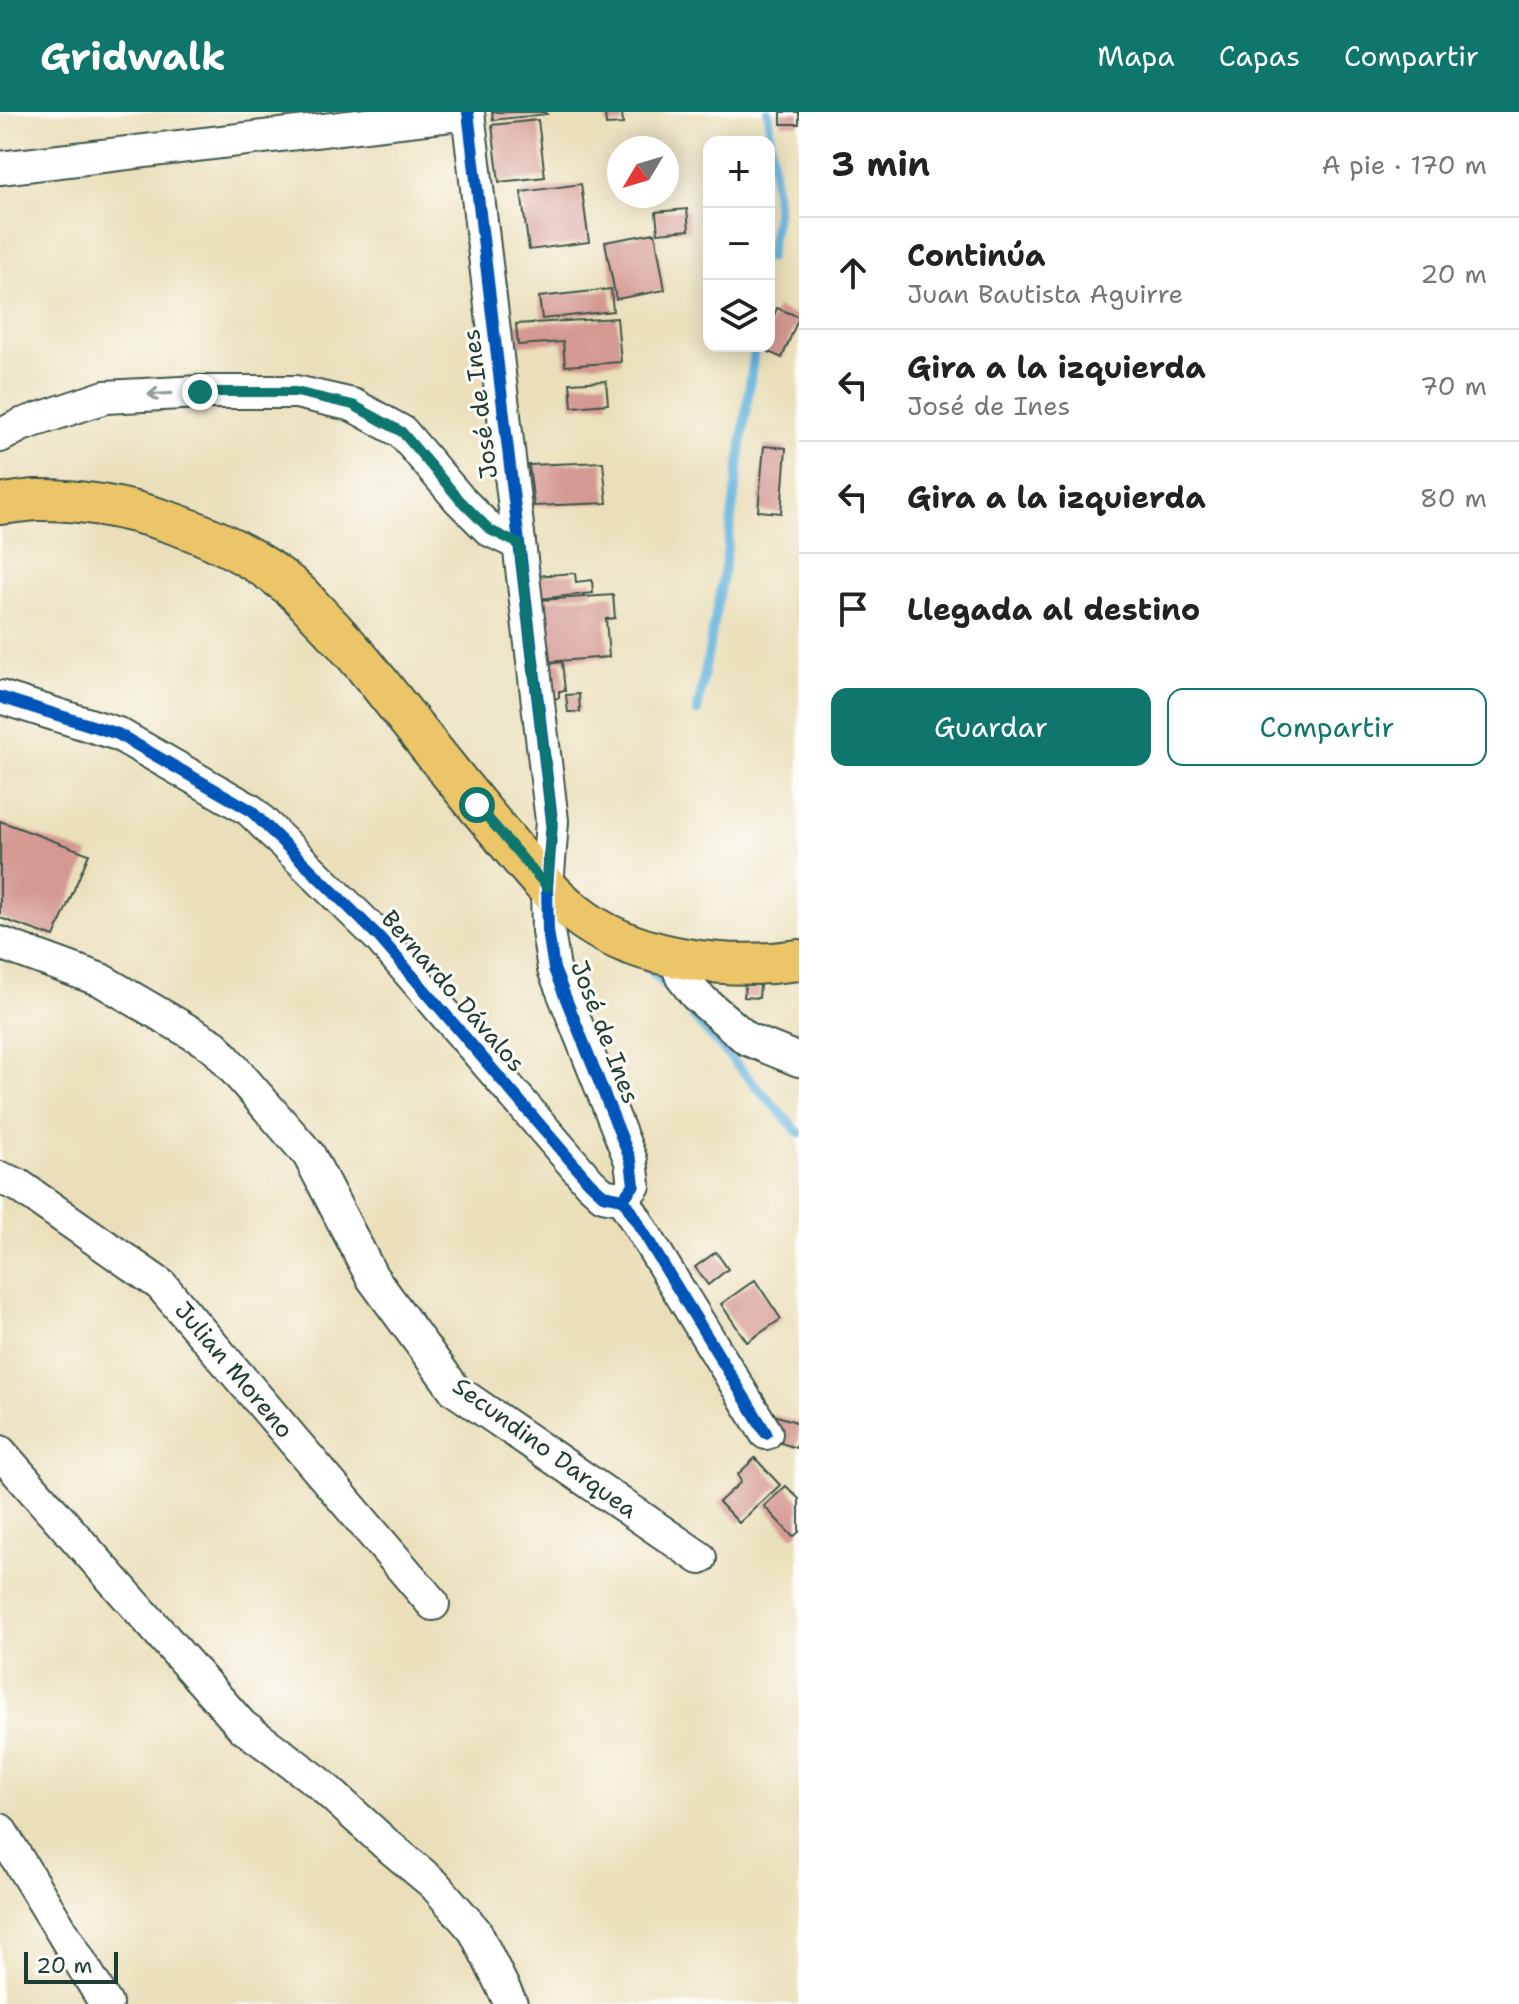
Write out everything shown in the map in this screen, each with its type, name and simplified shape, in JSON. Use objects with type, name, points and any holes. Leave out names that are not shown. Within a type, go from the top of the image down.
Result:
[{"type":"main road","points":[[0,504],[36,500],[86,504],[136,513],[184,527],[229,547],[292,587],[345,640],[477,805],[547,887],[584,920],[613,937],[675,958],[746,965],[799,960]]},
{"type":"street","points":[[0,168],[468,113]]},
{"type":"street","name":"José de Ines","points":[[468,113],[552,821],[547,887],[548,931],[554,969],[631,1161],[634,1185],[623,1199]]},
{"type":"street","points":[[0,436],[21,425],[105,397],[200,392],[296,392],[353,405],[402,432],[490,530],[519,544]]},
{"type":"street","name":"Bernardo Dávalos","points":[[0,697],[118,734],[250,810],[380,938],[589,1182],[603,1195],[623,1199]]},
{"type":"street","name":"Secundino Darquea","points":[[0,943],[101,980],[214,1046],[309,1155],[372,1277],[455,1390],[700,1558]]},
{"type":"street","points":[[675,958],[682,977],[696,995],[747,1039],[799,1060]]},
{"type":"street","name":"Julian Moreno","points":[[0,1178],[18,1185],[161,1285],[433,1604]]},
{"type":"street","points":[[623,1199],[766,1433]]},
{"type":"street","points":[[0,1452],[242,1726],[318,1782],[434,1884],[475,1931],[511,2004]]},
{"type":"street","points":[[0,1830],[106,2004]]},
{"type":"building","points":[[492,112],[546,112],[547,114],[493,120]]},
{"type":"building","points":[[605,112],[622,112],[623,124],[606,125]]},
{"type":"building","points":[[781,112],[799,112],[799,124],[781,124]]},
{"type":"building","points":[[538,120],[545,177],[499,182],[492,125]]},
{"type":"building","points":[[581,184],[589,242],[529,250],[521,192]]},
{"type":"building","points":[[687,209],[689,230],[658,233],[656,212]]},
{"type":"building","points":[[655,233],[665,290],[616,299],[605,242]]},
{"type":"building","points":[[611,289],[613,311],[542,319],[539,297]]},
{"type":"building","points":[[777,308],[799,317],[782,358],[769,352],[775,352]]},
{"type":"building","points":[[617,318],[621,362],[565,366],[563,342],[518,345],[516,324]]},
{"type":"building","points":[[606,381],[608,404],[572,407],[570,383]]},
{"type":"building","points":[[764,446],[786,448],[781,513],[758,511]]},
{"type":"building","points":[[603,462],[607,503],[534,506],[529,465]]},
{"type":"building","points":[[575,573],[576,582],[592,580],[593,593],[538,599],[536,576]]},
{"type":"building","points":[[613,595],[615,618],[606,619],[609,657],[546,662],[540,600]]},
{"type":"building","points":[[562,662],[565,691],[559,691],[559,698],[550,699],[547,664]]},
{"type":"building","points":[[579,694],[580,712],[568,712],[566,695]]},
{"type":"building","points":[[0,821],[89,854],[54,937],[0,918]]},
{"type":"building","points":[[745,984],[760,985],[759,998],[744,997]]},
{"type":"building","points":[[716,1252],[728,1269],[708,1285],[695,1267]]},
{"type":"building","points":[[755,1280],[781,1319],[747,1342],[721,1304]]},
{"type":"building","points":[[774,1415],[799,1423],[796,1448],[766,1438]]},
{"type":"building","points":[[755,1458],[780,1485],[739,1523],[719,1502],[741,1482],[738,1474]]},
{"type":"building","points":[[786,1486],[799,1499],[799,1532],[793,1537],[764,1506]]},
{"type":"waterway","points":[[768,112],[777,210],[775,222]]},
{"type":"waterway","points":[[697,712],[725,565],[754,352]]},
{"type":"waterway","points":[[645,964],[799,1133]]},
{"type":"cycle path","points":[[468,112],[552,821],[547,887],[548,931],[554,969],[631,1161],[634,1185],[623,1199]]},
{"type":"cycle path","points":[[0,697],[118,734],[250,810],[380,938],[589,1182],[603,1195],[623,1199],[766,1433]]},
{"type":"route","points":[[200,392],[296,392],[353,405],[402,432],[490,530],[519,544],[552,821],[547,887],[477,805]]}]
